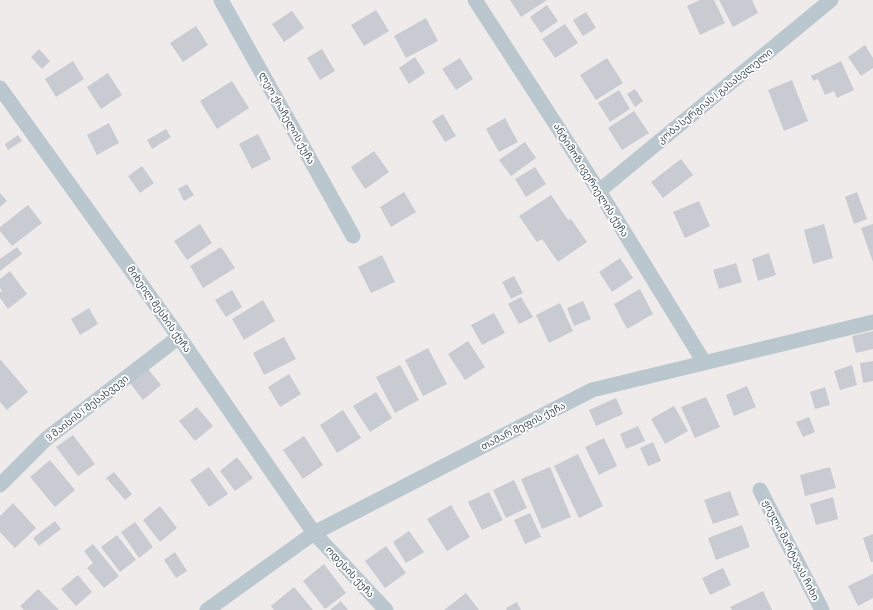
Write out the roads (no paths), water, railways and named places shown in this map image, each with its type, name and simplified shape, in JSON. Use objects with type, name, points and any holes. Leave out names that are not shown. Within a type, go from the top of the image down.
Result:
[{"type":"street","name":"ლეო ქიაჩელის ქუჩა","points":[[221,0],[353,236]]},
{"type":"street","name":"ანტიმოზ ივერიელის ქუჩა","points":[[475,0],[599,191],[704,362]]},
{"type":"street","name":"კობა სერგიას I გასასვლელი","points":[[599,191],[831,0]]},
{"type":"street","name":"მიხეილ მესხის ქუჩა","points":[[0,88],[179,337],[314,533]]},
{"type":"street","name":"თამარ მეფის ქუჩა","points":[[207,610],[314,533],[592,390],[873,322]]},
{"type":"street","name":"9 მაისის I შესახვევი","points":[[0,484],[46,439],[179,337]]},
{"type":"street","name":"ჟიული შარტავას ჩიხი","points":[[760,490],[822,610]]},
{"type":"street","name":"ოდესის ქუჩა","points":[[314,533],[386,610]]}]
